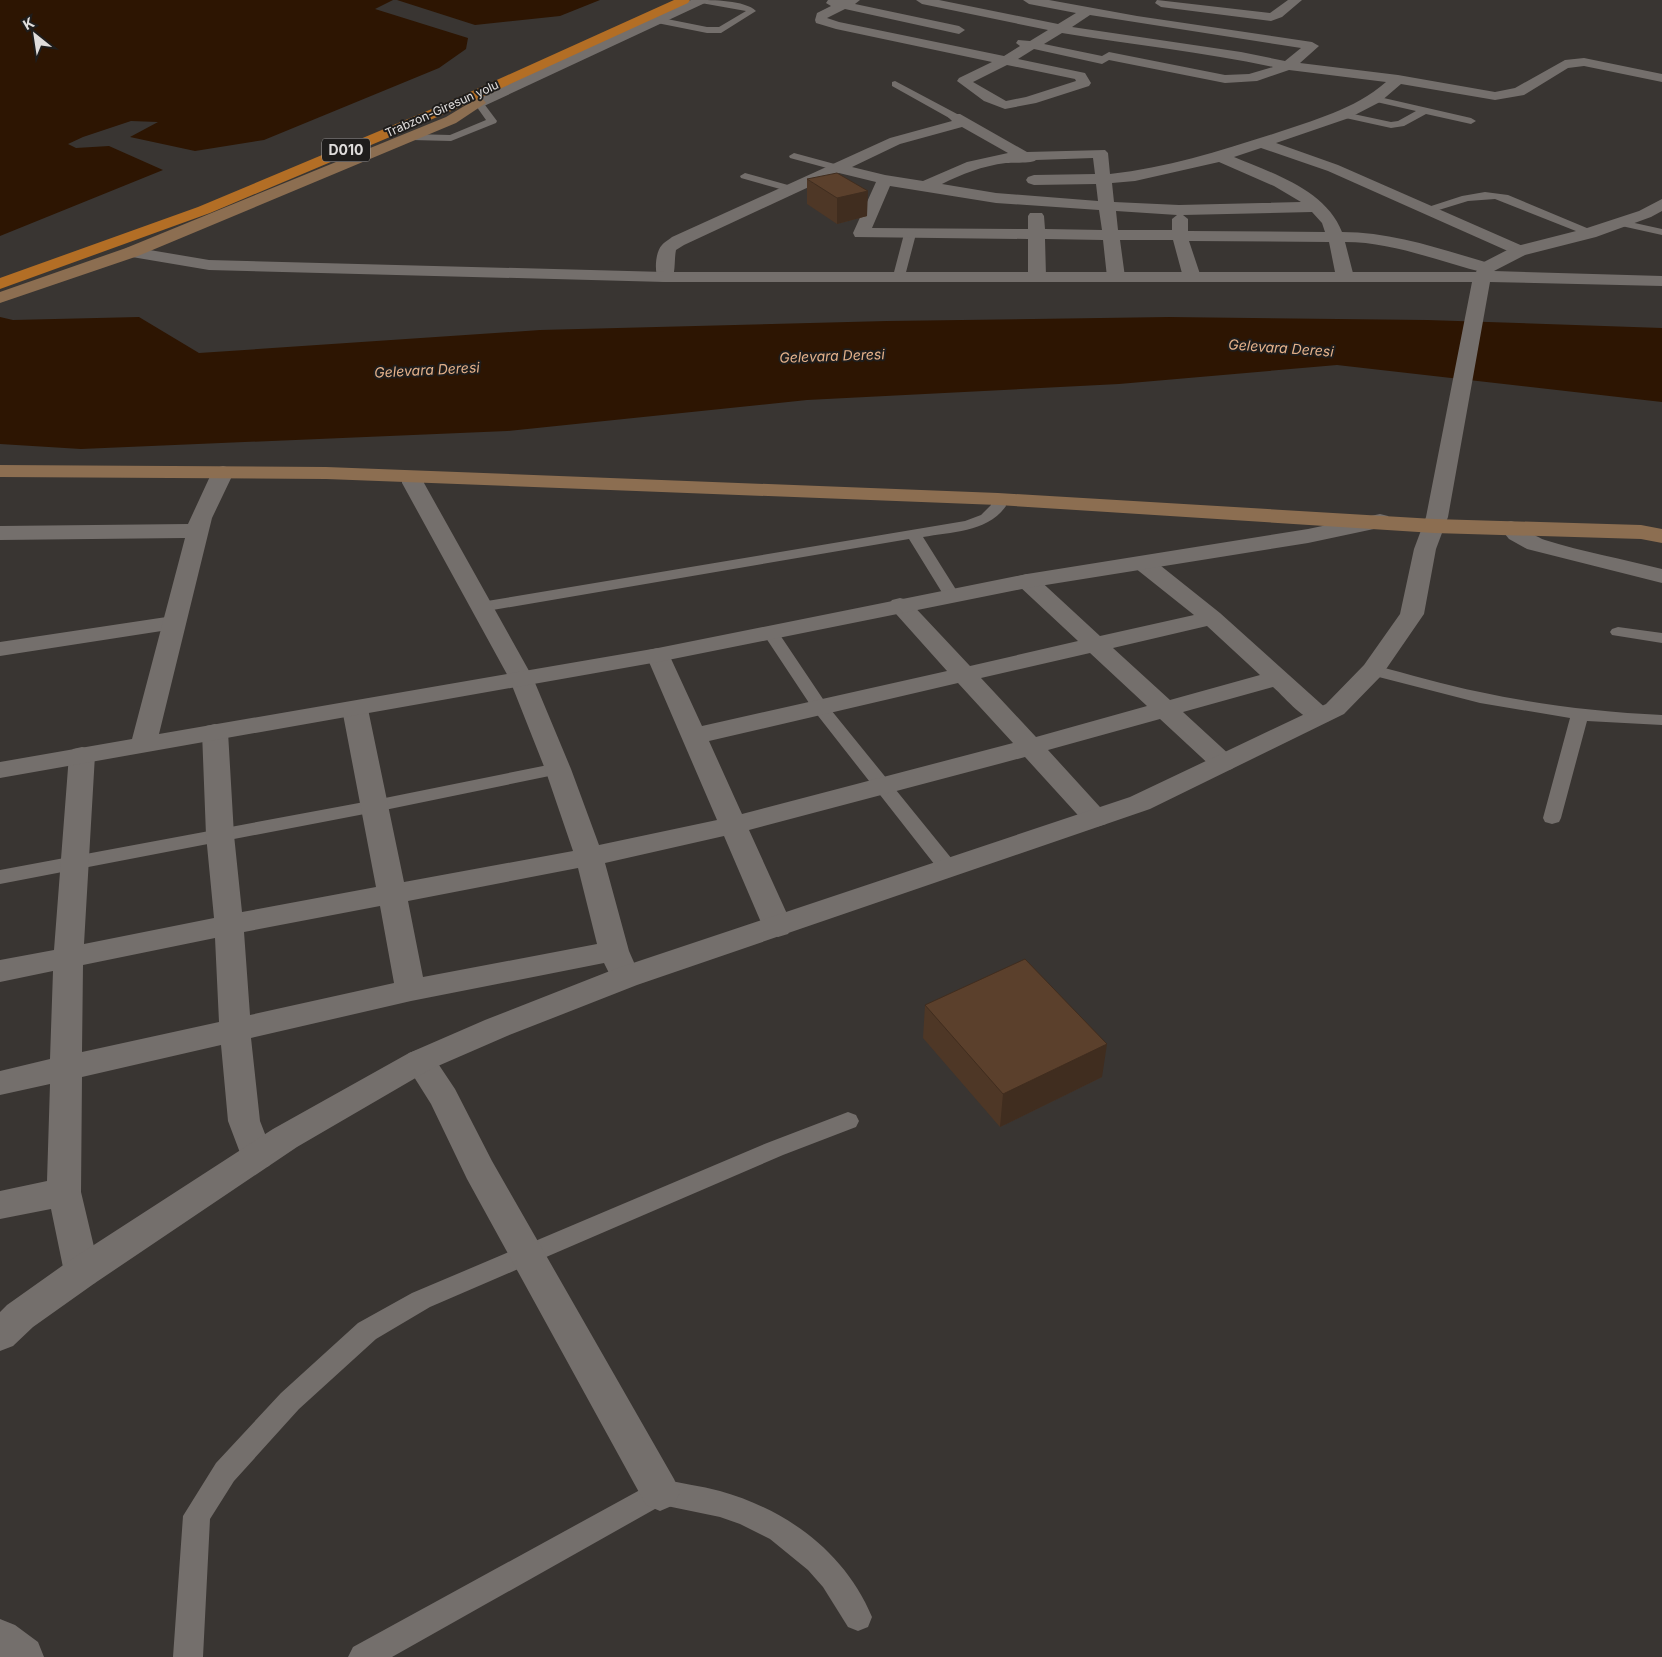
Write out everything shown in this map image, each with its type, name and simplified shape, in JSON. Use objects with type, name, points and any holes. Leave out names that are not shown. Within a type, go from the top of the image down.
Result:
[{"type":"highway","name":"Trabzon-Giresun yolu","points":[[2,293],[476,99],[684,0]]},
{"type":"highway","name":"Trabzon-Giresun yolu","points":[[0,271],[215,192],[389,116]]},
{"type":"main road","points":[[2,293],[132,252],[451,120],[476,99]]},
{"type":"main road","points":[[0,471],[326,473],[413,478],[998,499],[1380,521],[1436,522],[1511,528],[1642,532],[1662,536]]},
{"type":"street","points":[[476,99],[701,0]]},
{"type":"street","points":[[818,0],[847,2],[976,34]]},
{"type":"street","points":[[922,0],[1007,19],[1063,27],[1125,40],[1241,56],[1287,66],[1398,79],[1495,96],[1519,92],[1565,64],[1584,62],[1662,78]]},
{"type":"street","points":[[847,2],[821,16],[821,20],[1080,76],[1105,58],[1125,40],[1137,20],[1159,5],[1271,17],[1296,0]]},
{"type":"street","points":[[1007,19],[1034,1],[1137,20],[1312,46]]},
{"type":"street","points":[[1159,5],[1278,27]]},
{"type":"street","points":[[930,24],[960,9]]},
{"type":"street","points":[[1005,105],[972,88],[964,81],[973,75],[1008,60],[1087,11]]},
{"type":"street","points":[[1241,56],[1253,37]]},
{"type":"street","points":[[1013,41],[1240,80],[1255,78],[1287,66],[1325,37]]},
{"type":"street","points":[[665,276],[665,260],[668,248],[678,240],[895,141],[1005,105],[1062,92],[1084,84],[1080,76]]},
{"type":"street","points":[[1034,180],[1104,179],[1168,171],[1221,157],[1344,115],[1375,99],[1398,79]]},
{"type":"street","points":[[968,116],[1029,157],[1036,202],[1037,276]]},
{"type":"street","points":[[1262,144],[1334,168],[1519,251]]},
{"type":"street","points":[[926,186],[972,165],[1012,158],[1100,154],[1116,277]]},
{"type":"street","points":[[1221,157],[1278,183],[1316,207],[1330,222],[1345,276]]},
{"type":"street","points":[[838,168],[885,180],[996,198],[1036,202],[1179,210],[1316,207]]},
{"type":"street","points":[[885,180],[861,233],[1111,234],[1180,237],[1334,237],[1382,239],[1483,278]]},
{"type":"street","points":[[0,1082],[235,1031],[411,990],[620,964],[778,927],[1140,803],[1335,709],[1372,670],[1412,614],[1424,549],[1436,522],[1483,278],[1519,251],[1621,223],[1645,214],[1662,204]]},
{"type":"street","points":[[1179,210],[1180,237],[1192,276]]},
{"type":"street","points":[[132,252],[209,264],[665,276],[1345,276],[1662,281]]},
{"type":"street","points":[[143,745],[201,518],[224,472]]},
{"type":"street","points":[[413,478],[413,483],[520,678],[558,769],[589,857],[620,964]]},
{"type":"street","points":[[0,770],[658,655],[1027,581],[1308,536],[1380,521]]},
{"type":"street","points":[[1511,528],[1517,534],[1535,544],[1662,576]]},
{"type":"street","points":[[0,533],[198,531]]},
{"type":"street","points":[[1143,563],[1212,618],[1320,716]]},
{"type":"street","points":[[1027,581],[1223,763]]},
{"type":"street","points":[[900,605],[1096,818]]},
{"type":"street","points":[[694,736],[1212,618]]},
{"type":"street","points":[[0,649],[173,623]]},
{"type":"street","points":[[658,655],[778,927]]},
{"type":"street","points":[[0,971],[229,925],[589,857],[734,825],[1030,747],[1278,678]]},
{"type":"street","points":[[355,708],[411,990]]},
{"type":"street","points":[[215,732],[220,835],[229,925],[235,1031],[244,1121],[257,1157]]},
{"type":"street","points":[[82,755],[68,958],[64,1192],[82,1272]]},
{"type":"street","points":[[0,1335],[20,1316],[82,1272],[285,1138],[420,1061],[496,1028],[620,964]]},
{"type":"street","points":[[420,1061],[444,1098],[479,1169],[660,1492]]},
{"type":"street","points":[[0,1205],[64,1192]]},
{"type":"street","points":[[0,1640],[23,1657]]},
{"type":"lane","points":[[657,20],[707,30],[721,30],[752,11],[747,8],[701,0]]},
{"type":"lane","points":[[895,84],[968,116]]},
{"type":"lane","points":[[1375,99],[1471,121]]},
{"type":"lane","points":[[1344,115],[1391,125],[1400,124],[1425,110]]},
{"type":"lane","points":[[794,156],[838,168]]},
{"type":"lane","points":[[745,176],[791,189]]},
{"type":"lane","points":[[1429,210],[1480,195],[1493,195],[1504,197],[1590,233]]},
{"type":"lane","points":[[1621,223],[1662,232]]},
{"type":"lane","points":[[899,276],[910,234]]},
{"type":"lane","points":[[481,607],[978,522],[996,510],[999,506],[998,499]]},
{"type":"lane","points":[[913,534],[952,596]]},
{"type":"lane","points":[[770,632],[822,708],[949,869]]},
{"type":"lane","points":[[1618,632],[1662,638]]},
{"type":"lane","points":[[1372,670],[1443,690],[1580,714],[1623,720],[1662,720]]},
{"type":"lane","points":[[1552,818],[1580,714]]},
{"type":"lane","points":[[0,877],[375,806],[558,769]]},
{"type":"lane","points":[[188,1657],[197,1516],[225,1472],[290,1401],[367,1331],[421,1300],[774,1149],[848,1121]]},
{"type":"lane","points":[[363,1657],[660,1492],[720,1504],[753,1516],[784,1533],[808,1551],[829,1573],[858,1617]]},
{"type":"water","points":[[0,0],[393,0],[375,9],[468,38],[466,49],[439,68],[264,140],[195,151],[130,137],[158,122],[131,121],[83,137],[68,144],[76,148],[109,146],[163,170],[0,236]]},
{"type":"water","points":[[397,0],[600,0],[560,16],[475,25]]},
{"type":"water","name":"Gelevara Deresi","points":[[0,317],[13,320],[139,317],[199,353],[540,330],[887,321],[1169,317],[1427,320],[1662,328],[1662,402],[1337,365],[1119,384],[807,400],[507,431],[81,449],[0,444]]},
{"type":"building","points":[[837,173],[868,191],[837,198],[807,179]]},
{"type":"building","points":[[1025,959],[1107,1044],[1003,1094],[925,1005]]}]
